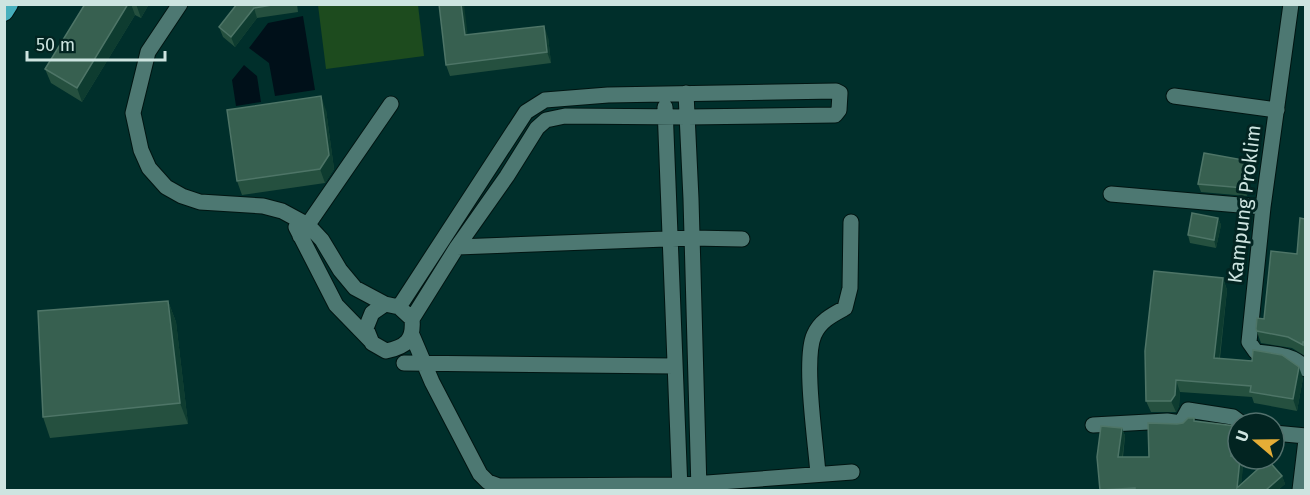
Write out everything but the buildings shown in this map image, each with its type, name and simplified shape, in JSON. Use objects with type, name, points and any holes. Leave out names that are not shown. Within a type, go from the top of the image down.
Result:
[{"type":"highway","points":[[4,12],[9,4]]},
{"type":"street","points":[[180,4],[148,52],[133,113],[141,150],[149,168],[166,187],[182,196],[200,202],[263,206],[291,216],[304,231],[336,305],[372,343],[432,382]]},
{"type":"street","name":"Kampung Proklim","points":[[1290,4],[1263,207],[1249,342],[1256,352],[1289,357],[1302,364],[1305,369]]},
{"type":"street","points":[[372,343],[366,328],[372,313],[392,305],[526,112],[538,103],[545,100],[608,95],[836,91],[840,95],[839,110],[835,115],[565,116],[546,120],[537,129],[457,247],[412,319],[412,335],[432,382],[480,474],[488,482],[499,486],[680,488],[852,472]]},
{"type":"street","points":[[686,93],[699,487]]},
{"type":"street","points":[[664,94],[680,488]]},
{"type":"street","points":[[1174,96],[1277,110]]},
{"type":"street","points":[[538,103],[546,120]]},
{"type":"street","points":[[304,231],[391,104]]},
{"type":"street","points":[[490,167],[507,176]]},
{"type":"street","points":[[1111,194],[1263,207]]},
{"type":"street","points":[[818,474],[809,366],[813,336],[823,320],[845,308],[850,288],[851,222]]},
{"type":"street","points":[[304,231],[322,240],[348,281],[363,294],[392,305],[412,319]]},
{"type":"street","points":[[457,247],[692,238],[742,239]]},
{"type":"street","points":[[386,351],[400,347],[412,335]]},
{"type":"street","points":[[404,363],[674,366]]},
{"type":"street","points":[[1093,424],[1167,421],[1181,423],[1188,410],[1226,416]]},
{"type":"street","points":[[1286,434],[1305,436]]},
{"type":"street","points":[[1300,490],[1305,440]]},
{"type":"green space","points":[[318,5],[418,5],[424,56],[326,69]]},
{"type":"shaded area","points":[[303,16],[315,90],[275,96],[269,63],[249,48],[268,23]]},
{"type":"shaded area","points":[[244,65],[257,76],[261,102],[236,106],[232,80]]}]
